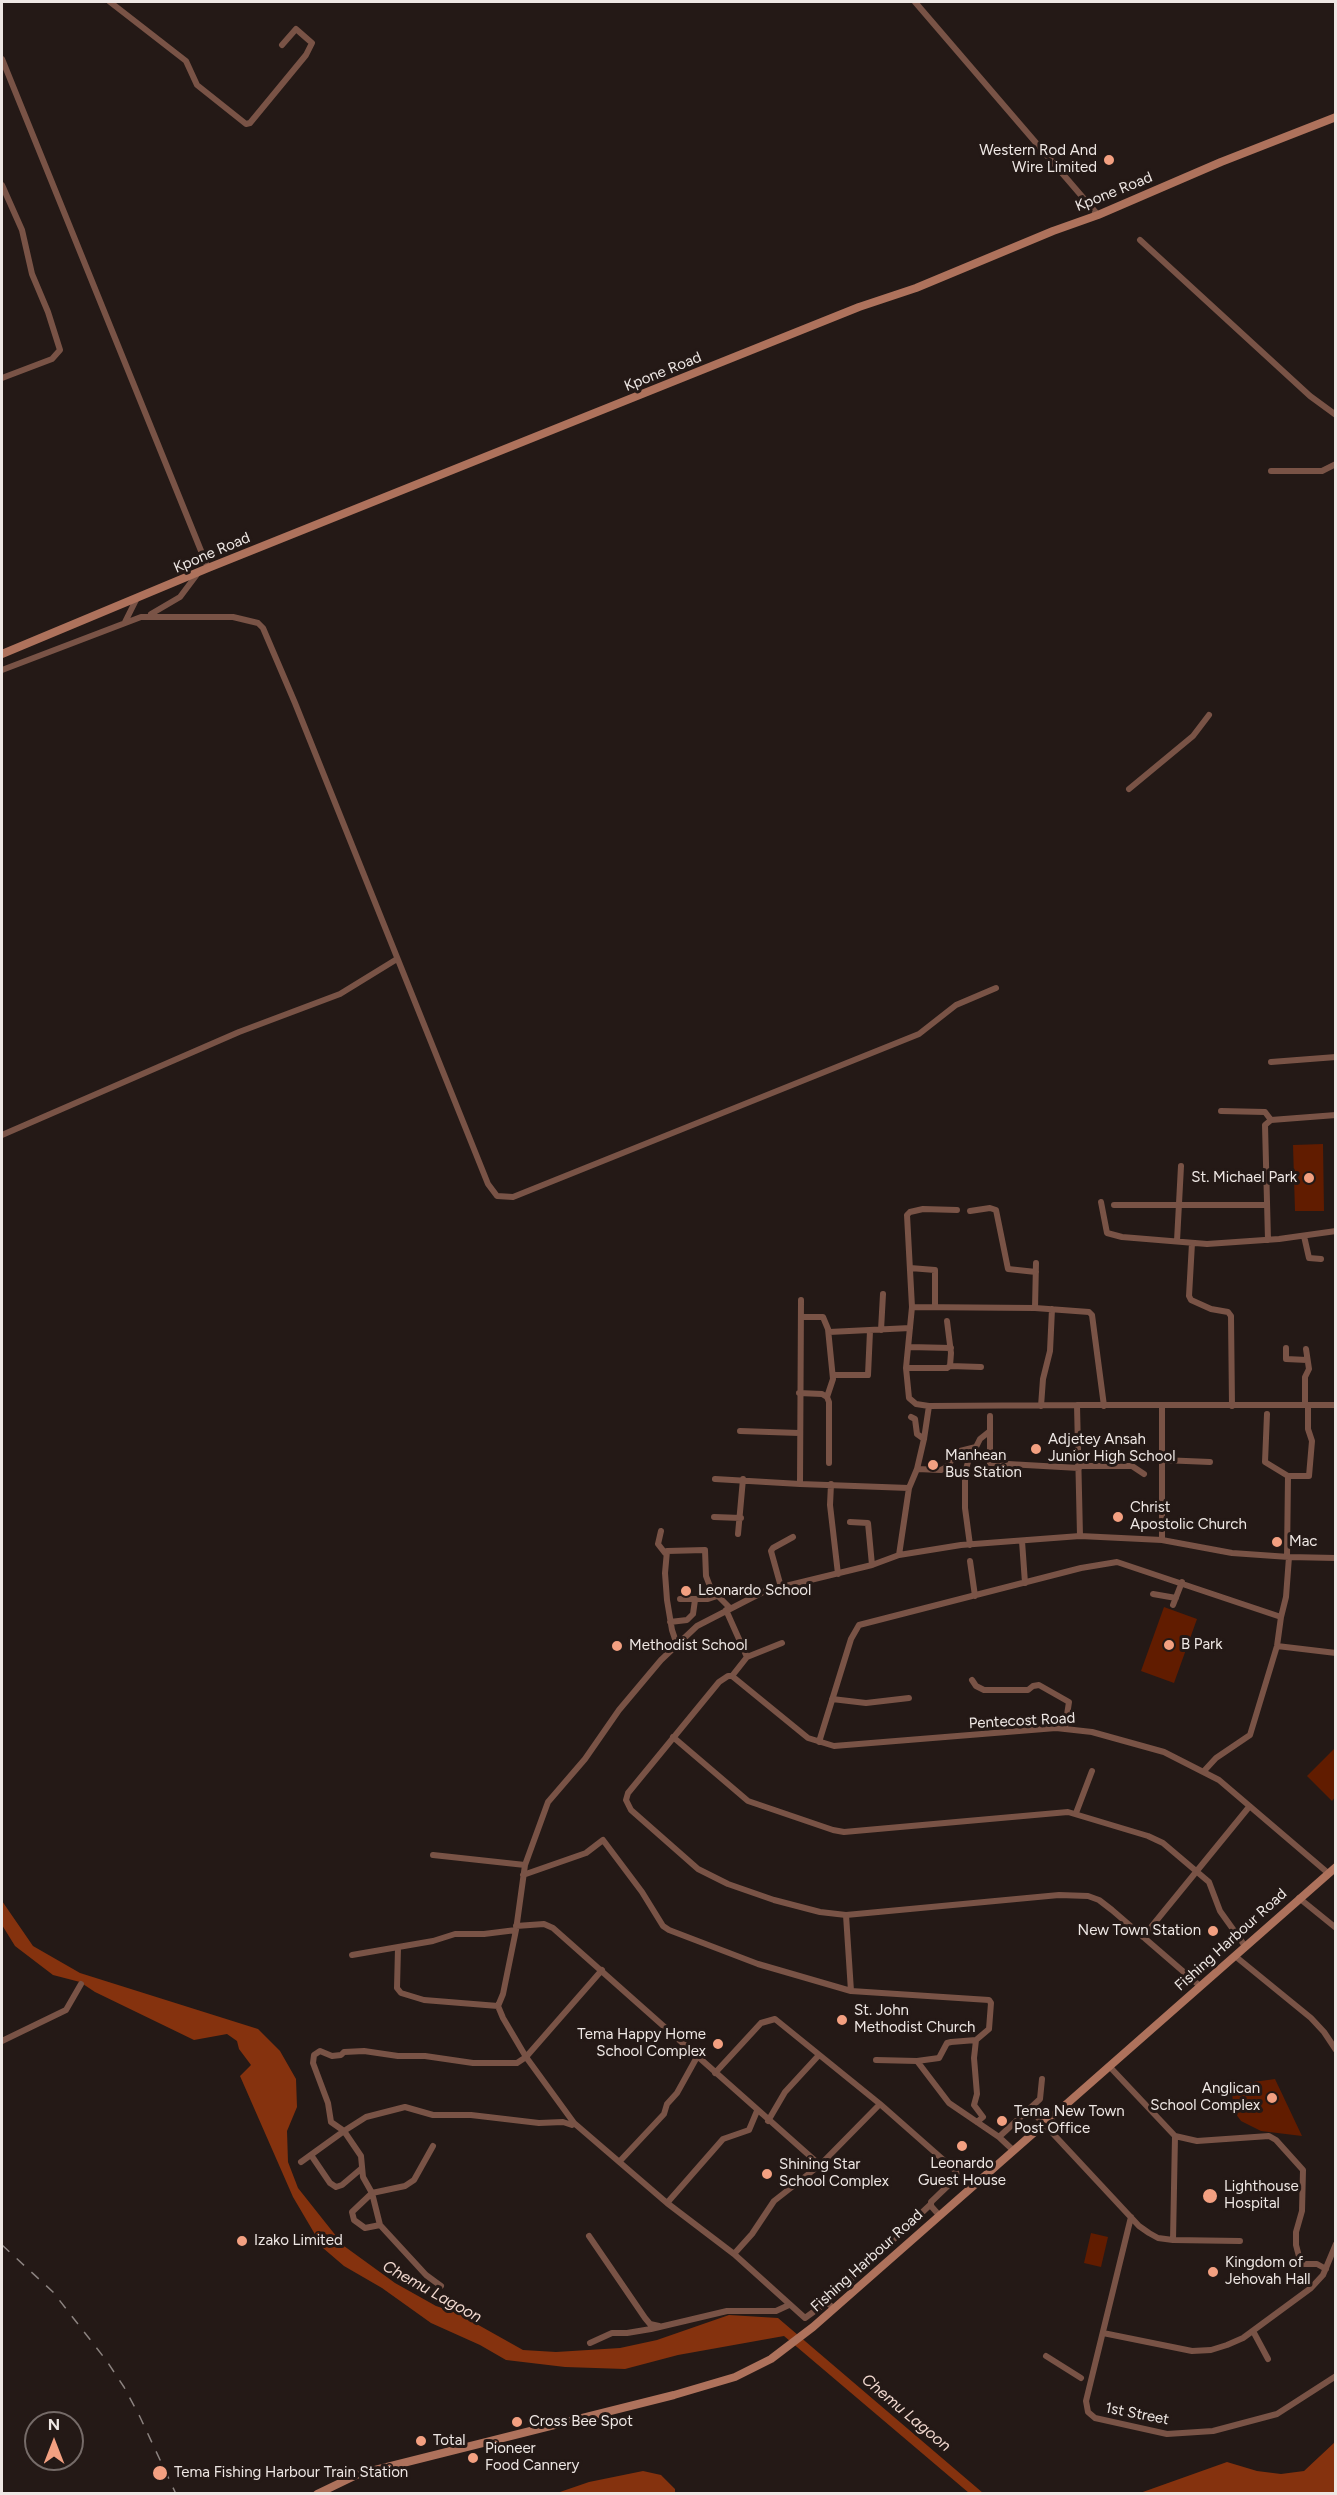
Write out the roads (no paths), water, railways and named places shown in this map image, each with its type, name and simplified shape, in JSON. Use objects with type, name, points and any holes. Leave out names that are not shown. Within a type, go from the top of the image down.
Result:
[{"type":"main road","name":"Kpone Road","points":[[2,654],[208,568],[860,307],[916,288],[1335,117]]},
{"type":"main road","name":"Fishing Harbour Road","points":[[317,2493],[367,2470],[631,2407],[720,2382],[754,2368],[792,2345],[810,2330],[831,2305],[939,2216],[1299,1898],[1333,1871]]},
{"type":"street","points":[[110,2],[186,61],[197,85],[246,124],[250,123],[306,55],[312,43],[296,29],[282,45]]},
{"type":"street","points":[[915,2],[1098,215]]},
{"type":"street","points":[[2,59],[208,568]]},
{"type":"street","points":[[2,185],[22,230],[30,267],[60,350],[52,359],[2,378]]},
{"type":"street","points":[[1140,240],[1310,396],[1335,415]]},
{"type":"street","points":[[1271,471],[1322,471],[1335,464]]},
{"type":"street","points":[[148,616],[180,597],[198,573]]},
{"type":"street","points":[[125,622],[137,598]]},
{"type":"street","points":[[2,670],[125,622],[148,616],[242,618],[258,623],[263,628],[488,1184],[497,1196],[508,1198],[919,1034],[956,1005],[996,988]]},
{"type":"street","points":[[1129,789],[1193,736],[1209,715]]},
{"type":"street","points":[[2,1135],[240,1032],[339,994],[397,959]]},
{"type":"street","points":[[1271,1062],[1335,1057]]},
{"type":"street","points":[[1221,1111],[1265,1112],[1271,1120]]},
{"type":"street","points":[[1268,1240],[1264,1129],[1267,1122],[1335,1115]]},
{"type":"street","points":[[1177,1241],[1181,1166]]},
{"type":"street","points":[[1101,1202],[1107,1233],[1122,1237],[1192,1243],[1268,1240],[1335,1231]]},
{"type":"street","points":[[1114,1205],[1267,1205]]},
{"type":"street","points":[[970,1211],[990,1208],[996,1210],[1008,1269],[1036,1272]]},
{"type":"street","points":[[957,1210],[923,1209],[907,1215],[912,1307],[906,1368],[909,1398],[916,1404],[928,1406],[1162,1407],[1335,1405]]},
{"type":"street","points":[[1304,1236],[1309,1258],[1321,1259]]},
{"type":"street","points":[[1192,1243],[1189,1296],[1191,1300],[1231,1314],[1232,1406]]},
{"type":"street","points":[[1035,1308],[1036,1263]]},
{"type":"street","points":[[910,1268],[934,1270],[935,1307]]},
{"type":"street","points":[[881,1330],[883,1294]]},
{"type":"street","points":[[800,1484],[801,1300]]},
{"type":"street","points":[[912,1307],[1084,1310],[1092,1315],[1104,1406]]},
{"type":"street","points":[[1041,1406],[1042,1380],[1050,1359],[1052,1309]]},
{"type":"street","points":[[801,1317],[823,1317],[829,1332],[833,1375],[827,1397],[829,1402],[829,1462]]},
{"type":"street","points":[[947,1321],[951,1348],[950,1366]]},
{"type":"street","points":[[829,1332],[910,1329]]},
{"type":"street","points":[[833,1375],[868,1375],[870,1331]]},
{"type":"street","points":[[909,1347],[951,1348]]},
{"type":"street","points":[[1286,1348],[1286,1359],[1306,1360]]},
{"type":"street","points":[[1267,1414],[1265,1462],[1287,1476],[1309,1476],[1312,1441],[1308,1429],[1306,1405],[1305,1377],[1309,1369],[1306,1349]]},
{"type":"street","points":[[906,1368],[981,1367]]},
{"type":"street","points":[[799,1393],[822,1394],[827,1397]]},
{"type":"street","points":[[1077,1405],[1080,1536]]},
{"type":"street","points":[[900,1555],[909,1488],[917,1469],[928,1406]]},
{"type":"street","points":[[1162,1407],[1162,1540]]},
{"type":"street","points":[[990,1416],[990,1463],[1079,1467],[1132,1466],[1144,1474]]},
{"type":"street","points":[[911,1417],[915,1419],[917,1434],[924,1438]]},
{"type":"street","points":[[740,1431],[799,1433]]},
{"type":"street","points":[[917,1469],[940,1470],[963,1449],[972,1449],[978,1445],[980,1439],[990,1431]]},
{"type":"street","points":[[970,1545],[965,1508],[965,1472],[972,1449]]},
{"type":"street","points":[[1162,1460],[1210,1462]]},
{"type":"street","points":[[1204,1771],[1216,1758],[1251,1735],[1277,1646],[1286,1598],[1287,1476]]},
{"type":"street","points":[[715,1479],[909,1488]]},
{"type":"street","points":[[738,1534],[743,1479]]},
{"type":"street","points":[[831,1484],[830,1505],[838,1574]]},
{"type":"street","points":[[714,1517],[741,1518]]},
{"type":"street","points":[[850,1522],[868,1523],[872,1565]]},
{"type":"street","points":[[661,1531],[658,1544],[665,1553],[664,1573],[670,1622],[677,1645]]},
{"type":"street","points":[[498,2006],[503,1994],[516,1928],[525,1865],[548,1803],[585,1759],[619,1710],[660,1660],[697,1626],[728,1609],[765,1591],[872,1565],[900,1555],[970,1545],[1080,1536],[1162,1540],[1232,1553],[1335,1558]]},
{"type":"street","points":[[781,1587],[771,1551],[793,1537]]},
{"type":"street","points":[[1022,1541],[1025,1583]]},
{"type":"street","points":[[665,1553],[705,1550],[705,1576],[728,1609],[747,1658]]},
{"type":"street","points":[[970,1561],[975,1596]]},
{"type":"street","points":[[819,1742],[851,1639],[859,1626],[1081,1568],[1117,1562],[1281,1617]]},
{"type":"street","points":[[1153,1594],[1174,1601],[1182,1582]]},
{"type":"street","points":[[680,1599],[712,1599],[717,1596]]},
{"type":"street","points":[[670,1622],[687,1620],[693,1614],[695,1600]]},
{"type":"street","points":[[782,1643],[747,1658],[732,1676],[719,1682],[628,1792],[626,1800],[631,1810],[707,1875],[774,1900],[820,1912],[846,1915],[1076,1894],[1099,1900],[1200,1986]]},
{"type":"street","points":[[1277,1646],[1335,1653]]},
{"type":"street","name":"Pentecost Road","points":[[732,1676],[799,1731],[819,1742],[834,1746],[1065,1728],[1092,1732],[1153,1749],[1183,1760],[1219,1780],[1249,1807],[1333,1871]]},
{"type":"street","points":[[972,1680],[976,1686],[984,1690],[1028,1690],[1039,1685],[1069,1702],[1065,1728]]},
{"type":"street","points":[[832,1700],[866,1703],[909,1698]]},
{"type":"street","points":[[673,1737],[748,1801],[833,1830],[844,1832],[1056,1812],[1076,1813],[1157,1840],[1209,1881],[1220,1911],[1245,1946]]},
{"type":"street","points":[[1076,1813],[1092,1771]]},
{"type":"street","points":[[1143,1937],[1249,1807]]},
{"type":"street","points":[[523,1875],[586,1853],[603,1840],[663,1926],[669,1930],[758,1964],[851,1990],[989,2000],[992,2005],[991,2025],[986,2033],[976,2040],[947,2043],[939,2058],[917,2061],[876,2060]]},
{"type":"street","points":[[433,1855],[525,1865]]},
{"type":"street","points":[[1299,1898],[1335,1928]]},
{"type":"street","points":[[846,1915],[851,1990]]},
{"type":"street","points":[[352,1955],[433,1941],[455,1934],[484,1934],[544,1924],[553,1928],[820,2165]]},
{"type":"street","points":[[398,1948],[397,1988],[401,1993],[424,2000],[498,2006]]},
{"type":"street","points":[[1235,1956],[1311,2018],[1324,2032],[1335,2050]]},
{"type":"street","points":[[441,2286],[426,2275],[380,2225],[372,2193],[363,2177],[361,2156],[344,2131],[331,2122],[328,2103],[313,2063],[314,2055],[320,2051],[332,2056],[341,2055],[344,2052],[364,2051],[491,2064],[517,2063],[526,2057],[602,1970]]},
{"type":"street","points":[[2,2041],[66,2010],[81,1984]]},
{"type":"street","points":[[498,2006],[526,2057],[574,2123],[667,2203],[734,2254],[805,2318],[810,2330]]},
{"type":"street","points":[[715,2073],[761,2023],[772,2019],[778,2020],[880,2104],[956,2171],[957,2177],[831,2305],[805,2318]]},
{"type":"street","points":[[976,2040],[974,2058],[977,2094],[974,2105],[982,2117],[977,2122]]},
{"type":"street","points":[[768,2121],[785,2092],[819,2055]]},
{"type":"street","points":[[620,2161],[648,2128],[664,2114],[667,2104],[677,2093],[697,2057]]},
{"type":"street","points":[[917,2061],[949,2103],[1014,2151]]},
{"type":"street","points":[[1110,2066],[1174,2136],[1197,2141],[1269,2136],[1276,2140],[1303,2170],[1302,2211],[1296,2232],[1296,2245],[1301,2264],[1317,2264],[1326,2269]]},
{"type":"street","points":[[999,2138],[1041,2097],[1042,2079]]},
{"type":"street","points":[[734,2254],[752,2234],[774,2201],[820,2165],[880,2104]]},
{"type":"street","points":[[301,2162],[366,2117],[405,2107],[433,2115],[471,2115],[539,2123],[562,2122],[572,2125],[574,2123]]},
{"type":"street","points":[[1030,2109],[1138,2226],[1149,2233],[1158,2238],[1173,2240],[1240,2241]]},
{"type":"street","points":[[667,2203],[718,2144],[729,2137],[749,2130],[757,2111]]},
{"type":"street","points":[[1173,2240],[1174,2136]]},
{"type":"street","points":[[380,2225],[365,2228],[352,2215],[352,2212],[372,2193],[405,2186],[414,2180],[433,2146]]},
{"type":"street","points":[[311,2155],[336,2187],[342,2185],[362,2168]]},
{"type":"street","points":[[931,2204],[939,2216]]},
{"type":"street","name":"1st Street","points":[[1131,2217],[1086,2401],[1088,2412],[1095,2418],[1167,2434],[1213,2431],[1277,2414],[1335,2376]]},
{"type":"street","points":[[589,2236],[645,2318],[650,2324],[662,2327]]},
{"type":"street","points":[[1104,2333],[1192,2351],[1211,2350],[1227,2345],[1253,2331],[1311,2288],[1326,2269],[1335,2244]]},
{"type":"street","points":[[590,2343],[612,2333],[662,2327],[728,2311],[776,2311],[789,2305]]},
{"type":"street","points":[[1253,2331],[1268,2359]]},
{"type":"street","points":[[1046,2356],[1081,2378]]},
{"type":"railway","points":[[2,2245],[53,2292],[106,2360],[140,2417],[176,2494]]},
{"type":"place","name":"Western Rod And Wire Limited","points":[[1109,160]]},
{"type":"place","name":"St. Michael Park","points":[[1309,1178]]},
{"type":"place","name":"Adjetey Ansah Junior High School","points":[[1036,1449]]},
{"type":"place","name":"Manhean Bus Station","points":[[933,1465]]},
{"type":"place","name":"Christ Apostolic Church","points":[[1118,1517]]},
{"type":"place","name":"Mac","points":[[1277,1542]]},
{"type":"place","name":"Leonardo School","points":[[686,1591]]},
{"type":"place","name":"B Park","points":[[1169,1645]]},
{"type":"place","name":"Methodist School","points":[[617,1646]]},
{"type":"place","name":"New Town Station","points":[[1213,1931]]},
{"type":"place","name":"St. John Methodist Church","points":[[842,2020]]},
{"type":"place","name":"Tema Happy Home School Complex","points":[[718,2044]]},
{"type":"place","name":"Anglican School Complex","points":[[1272,2098]]},
{"type":"place","name":"Tema New Town Post Office","points":[[1002,2121]]},
{"type":"place","name":"Leonardo Guest House","points":[[962,2146]]},
{"type":"place","name":"Shining Star School Complex","points":[[767,2174]]},
{"type":"place","name":"Lighthouse Hospital","points":[[1210,2196]]},
{"type":"place","name":"Izako Limited","points":[[242,2241]]},
{"type":"place","name":"Kingdom of Jehovah Hall","points":[[1213,2272]]},
{"type":"place","name":"Cross Bee Spot","points":[[517,2422]]},
{"type":"place","name":"Total","points":[[421,2441]]},
{"type":"place","name":"Pioneer Food Cannery","points":[[473,2458]]},
{"type":"place","name":"Tema Fishing Harbour Train Station","points":[[160,2473]]},
{"type":"water label","name":"Chemu Lagoon","points":[[432,2292]]},
{"type":"water label","name":"Chemu Lagoon","points":[[906,2413]]}]
